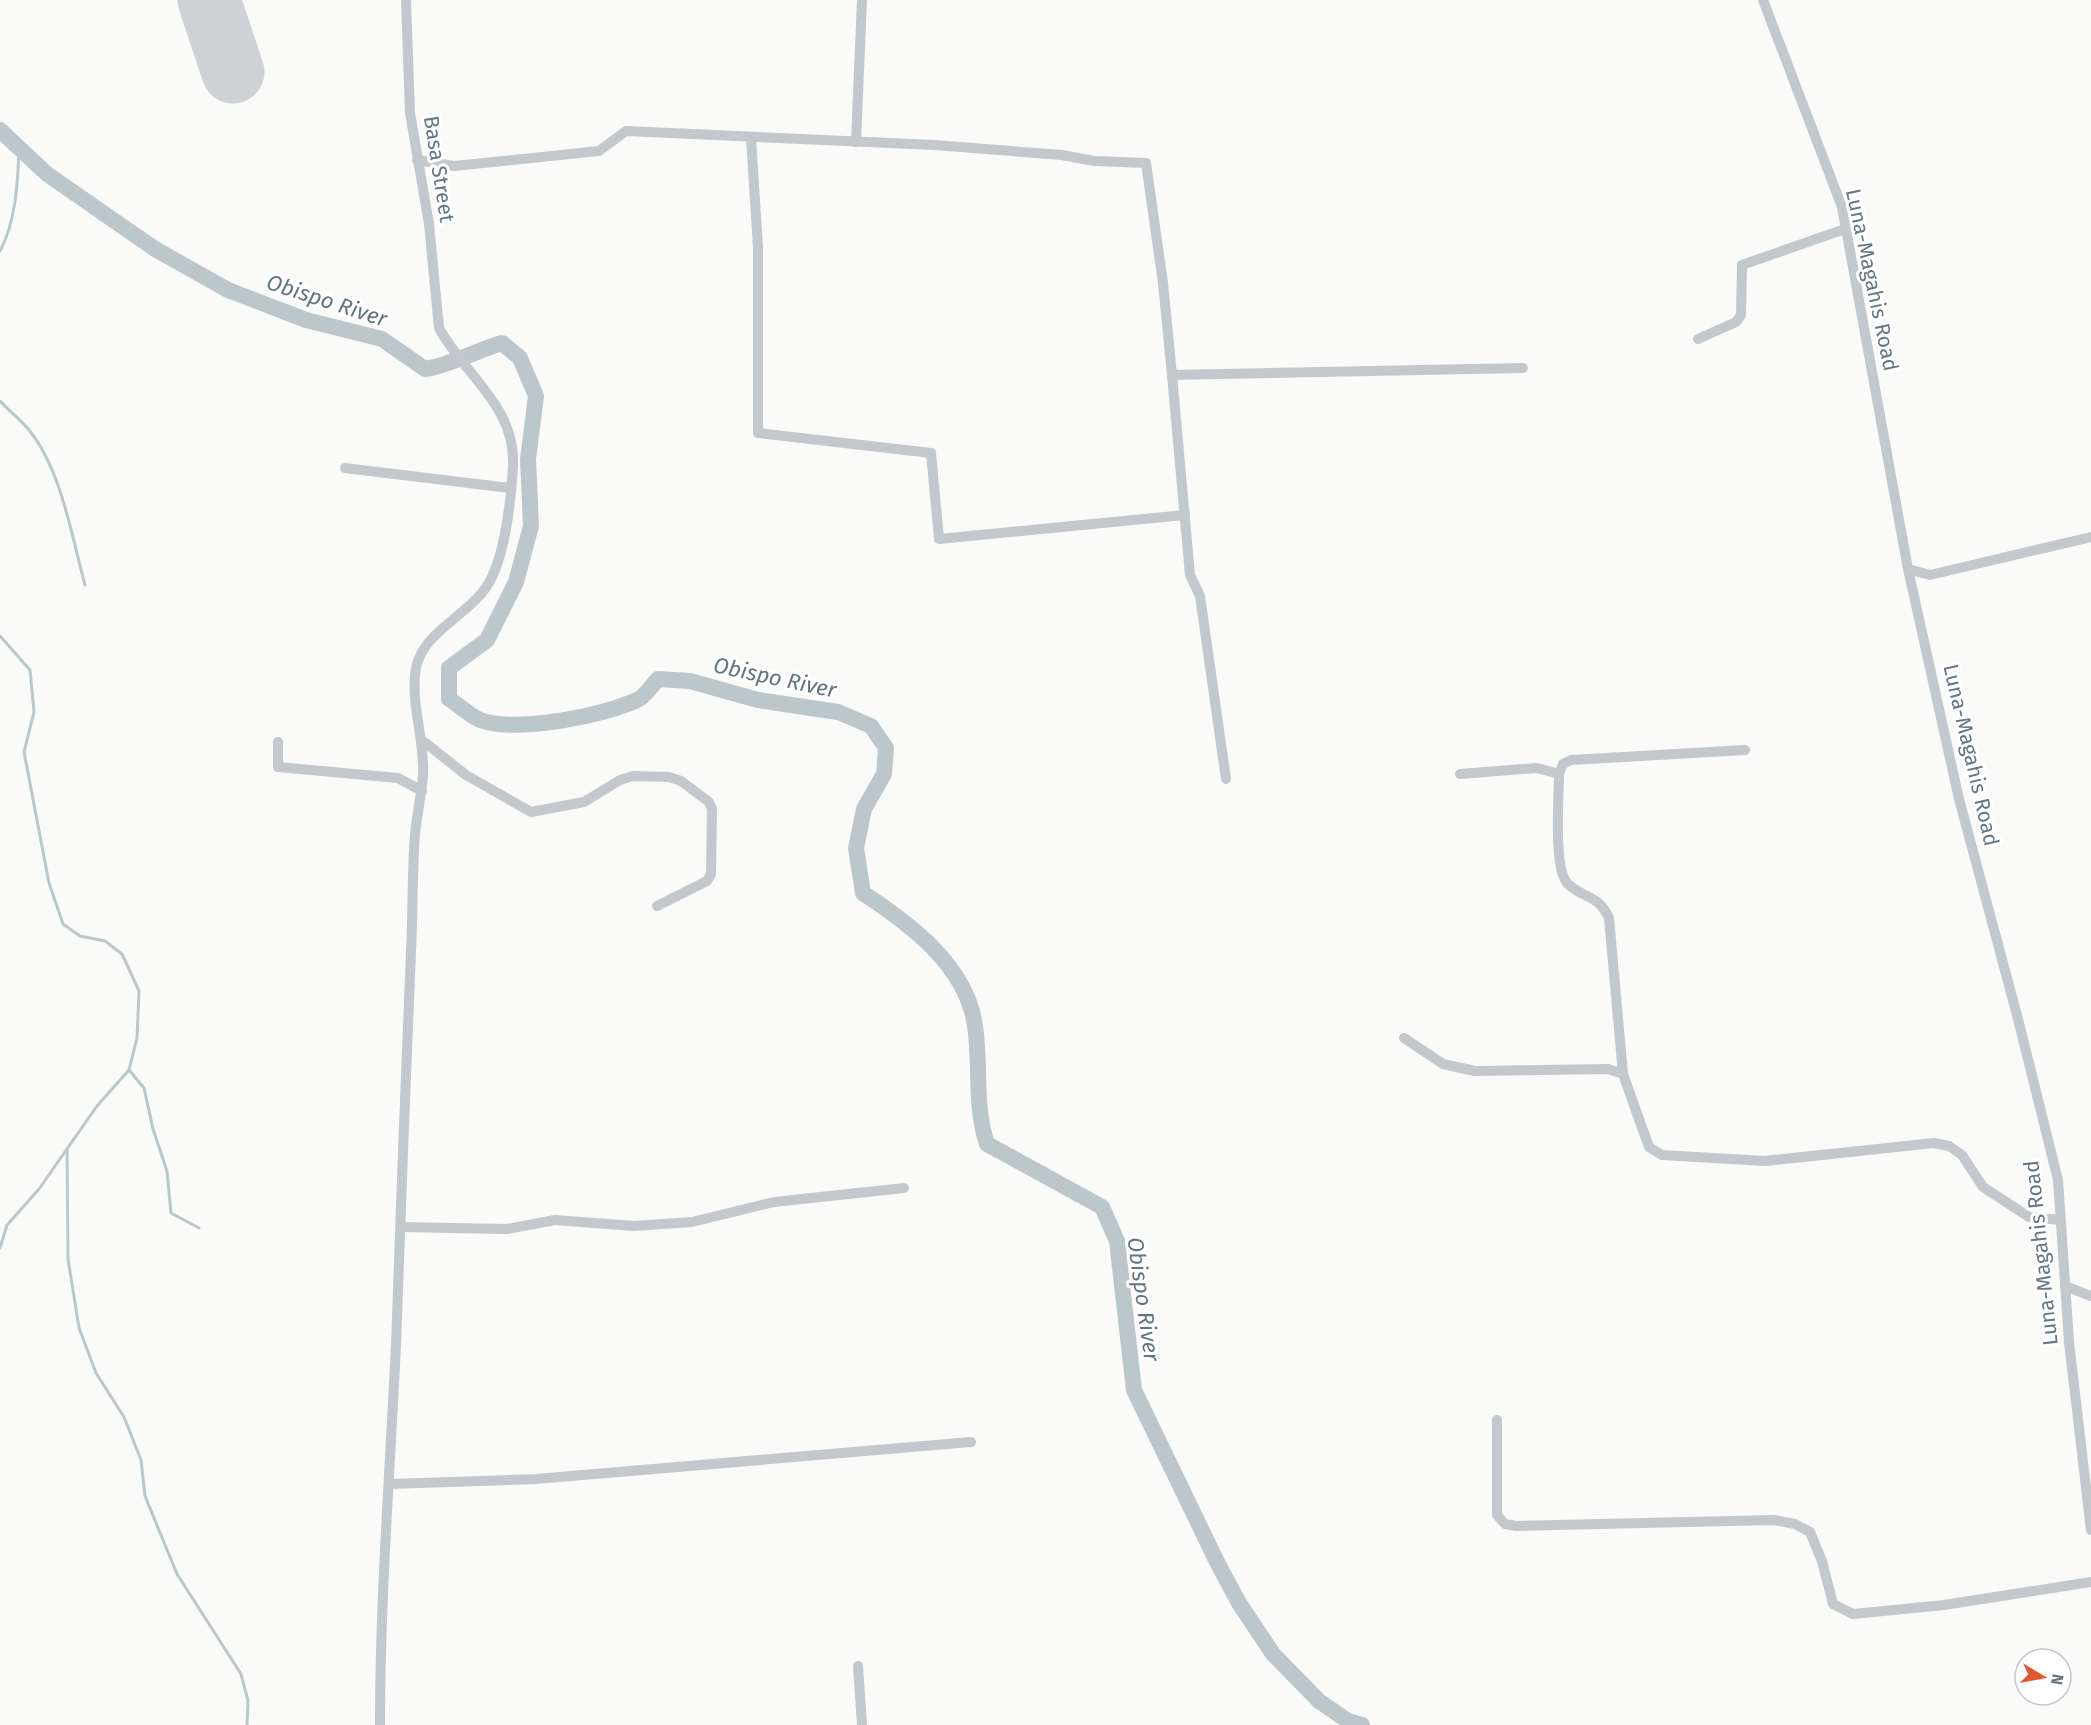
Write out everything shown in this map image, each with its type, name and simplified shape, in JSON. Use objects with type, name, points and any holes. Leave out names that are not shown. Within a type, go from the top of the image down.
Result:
[{"type":"street","name":"Basa Street","points":[[380,1725],[401,1227],[402,1138],[416,834],[422,791],[423,741],[416,711],[415,674],[418,660],[440,630],[475,603],[489,582],[497,564],[513,464],[511,435],[506,421],[494,399],[447,342],[439,328],[435,308],[429,224],[410,113],[406,0]]},
{"type":"street","points":[[856,142],[862,0]]},
{"type":"street","name":"Luna-Magahis Road","points":[[1763,0],[1842,207],[1908,569],[1959,799],[2058,1180],[2065,1286],[2091,1530]]},
{"type":"street","points":[[417,160],[454,166],[599,151],[626,131],[958,147],[1062,155],[1094,161],[1146,163],[1163,283],[1190,575],[1200,596],[1226,779]]},
{"type":"street","points":[[751,137],[758,248],[758,433],[931,453],[939,540],[1185,515]]},
{"type":"street","points":[[1698,339],[1736,322],[1741,315],[1742,265],[1845,229]]},
{"type":"street","points":[[1172,375],[1523,368]]},
{"type":"street","points":[[345,468],[510,488]]},
{"type":"street","points":[[1908,569],[1930,575],[2066,540],[2091,537]]},
{"type":"street","points":[[423,741],[466,775],[531,812],[585,802],[620,780],[633,776],[669,777],[681,781],[709,802],[712,809],[711,874],[707,881],[657,906]]},
{"type":"street","points":[[278,742],[278,767],[398,778],[422,791]]},
{"type":"street","points":[[1745,750],[1571,760],[1563,764],[1559,774],[1558,851],[1564,878],[1568,884],[1603,905],[1609,918],[1623,1074],[1649,1147],[1662,1155],[1765,1161],[1934,1143],[1949,1146],[1956,1151],[1983,1187],[2030,1217],[2060,1220]]},
{"type":"street","points":[[1460,774],[1537,768],[1559,774]]},
{"type":"street","points":[[1404,1038],[1443,1064],[1475,1071],[1608,1069],[1623,1074]]},
{"type":"street","points":[[401,1227],[507,1229],[555,1220],[634,1226],[692,1222],[774,1202],[904,1188]]},
{"type":"street","points":[[2065,1286],[2091,1296]]},
{"type":"street","points":[[1497,1420],[1497,1515],[1505,1524],[1516,1526],[1774,1520],[1795,1524],[1810,1532],[1822,1561],[1833,1604],[1853,1614],[1944,1605],[2091,1582]]},
{"type":"street","points":[[390,1484],[536,1479],[971,1442]]},
{"type":"street","points":[[858,1666],[861,1725]]},
{"type":"shaded area","points":[[184,0],[228,0],[257,87],[218,100]]},
{"type":"waterway","name":"Obispo River","points":[[0,130],[47,174],[155,249],[228,290],[306,320],[382,339],[425,369],[502,343],[520,358],[536,396],[528,459],[531,526],[516,582],[487,640],[449,668],[449,699],[472,716],[496,724],[515,725],[583,717],[639,699],[658,679],[690,681],[758,700],[838,712],[871,726],[886,748],[884,774],[864,809],[856,848],[863,893],[917,933],[934,949],[961,984],[970,1004],[975,1026],[980,1115],[987,1144],[1102,1207],[1117,1241],[1134,1390],[1217,1562],[1239,1603],[1273,1654],[1319,1701],[1348,1721],[1362,1725]]},
{"type":"waterway","points":[[0,251],[13,214],[19,148]]},
{"type":"waterway","points":[[0,401],[29,430],[49,464],[64,504],[85,585]]},
{"type":"waterway","points":[[0,636],[30,670],[34,712],[24,752],[49,883],[63,924],[80,936],[105,941],[122,954],[139,991],[137,1038],[129,1070],[97,1106],[39,1189],[7,1225],[0,1248]]},
{"type":"waterway","points":[[129,1070],[144,1088],[153,1129],[167,1171],[171,1213],[199,1228]]},
{"type":"waterway","points":[[67,1149],[68,1259],[79,1328],[96,1373],[124,1417],[141,1460],[145,1496],[177,1574],[241,1674],[248,1701],[247,1725]]},
{"type":"runway","points":[[209,0],[233,72]]}]
